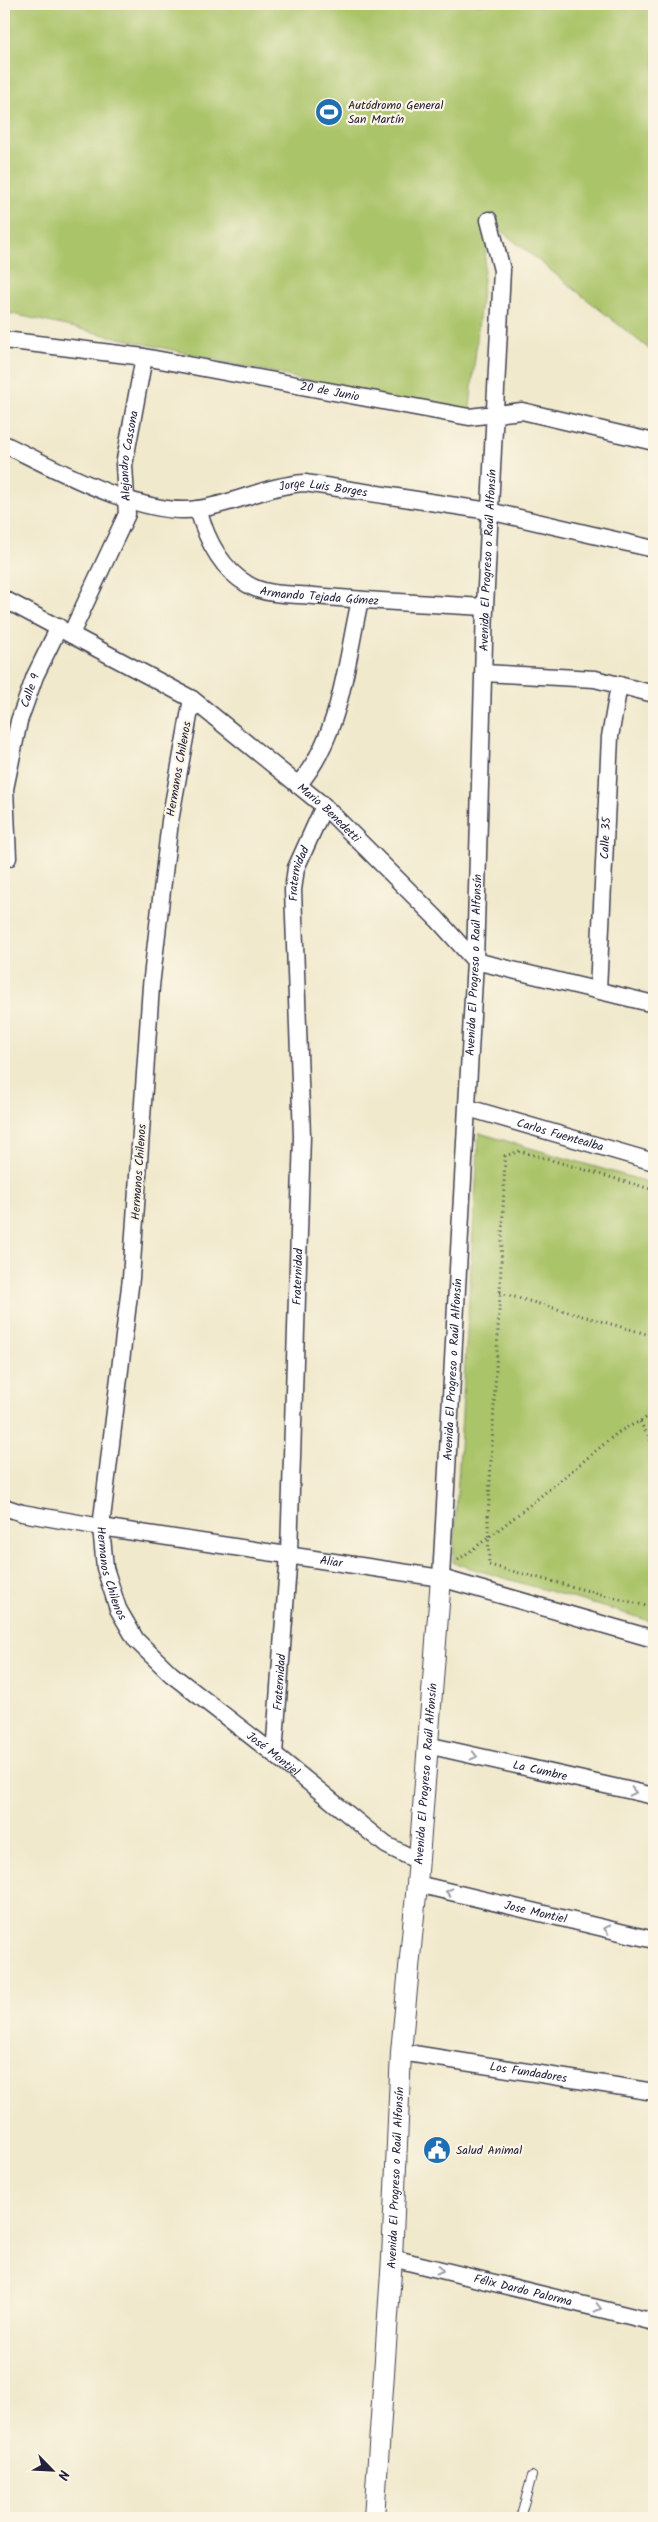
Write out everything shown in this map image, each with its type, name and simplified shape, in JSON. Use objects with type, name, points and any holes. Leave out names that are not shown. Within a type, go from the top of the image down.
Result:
[{"type":"street","name":"Avenida El Progreso o Raúl Alfonsín","points":[[374,2518],[392,2258],[401,2052],[417,1884],[442,1573],[468,1108],[475,961],[485,607],[502,270],[489,220]]},
{"type":"street","name":"20 de Junio","points":[[4,340],[144,357],[470,417],[496,416],[522,411],[654,442]]},
{"type":"street","name":"Alejandro Cassona","points":[[65,630],[122,527],[127,514],[124,465],[144,357]]},
{"type":"street","name":"Jorge Luis Borges","points":[[4,444],[127,500],[179,510],[198,509],[286,484],[305,483],[489,511],[654,550]]},
{"type":"street","name":"Armando Tejada Gómez","points":[[198,509],[206,537],[238,578],[248,585],[273,592],[360,600],[485,607]]},
{"type":"street","name":"Mario Benedetti","points":[[4,599],[192,699],[324,806],[475,961]]},
{"type":"street","points":[[298,785],[312,769],[321,753],[335,714],[360,600]]},
{"type":"street","name":"Calle 9","points":[[8,858],[5,789],[19,721],[35,676],[65,630]]},
{"type":"street","points":[[484,673],[595,679],[654,694]]},
{"type":"street","name":"Calle 35","points":[[598,990],[610,738],[619,685]]},
{"type":"street","name":"Hermanos Chilenos","points":[[136,1640],[118,1609],[105,1568],[101,1527],[131,1278],[153,966],[170,821],[192,699]]},
{"type":"street","name":"Fraternidad","points":[[274,1754],[288,1553],[302,1136],[293,890],[296,868],[324,806]]},
{"type":"street","points":[[475,961],[654,1004]]},
{"type":"street","name":"Carlos Fuentealba","points":[[468,1108],[654,1162]]},
{"type":"street","name":"Aliar","points":[[4,1507],[22,1513],[101,1527],[442,1573],[654,1639]]},
{"type":"street","name":"José Montiel","points":[[136,1640],[171,1674],[274,1754],[386,1845],[418,1861]]},
{"type":"street","name":"La Cumbre","points":[[427,1745],[654,1796]]},
{"type":"street","name":"Jose Montiel","points":[[417,1884],[654,1940]]},
{"type":"street","name":"Los Fundadores","points":[[401,2052],[654,2092]]},
{"type":"street","name":"Félix Dardo Palorma","points":[[392,2258],[654,2322]]},
{"type":"lane","points":[[520,2518],[532,2476]]},
{"type":"path","points":[[654,1190],[520,1151],[505,1156],[488,1538],[490,1565],[654,1608]]},
{"type":"path","points":[[500,1293],[654,1336]]},
{"type":"path","points":[[442,1573],[621,1431],[640,1422],[654,1411]]},
{"type":"path","points":[[640,1422],[654,1446]]},
{"type":"green space","name":"Autódromo General San Martín","points":[[4,4],[654,4],[654,353],[489,221],[469,417],[4,312]]},
{"type":"green space","points":[[479,1133],[654,1184],[654,1622],[453,1563]]},
{"type":"place","name":"Autódromo General San Martín","points":[[329,112]]},
{"type":"place","name":"Salud Animal","points":[[437,2150]]}]
